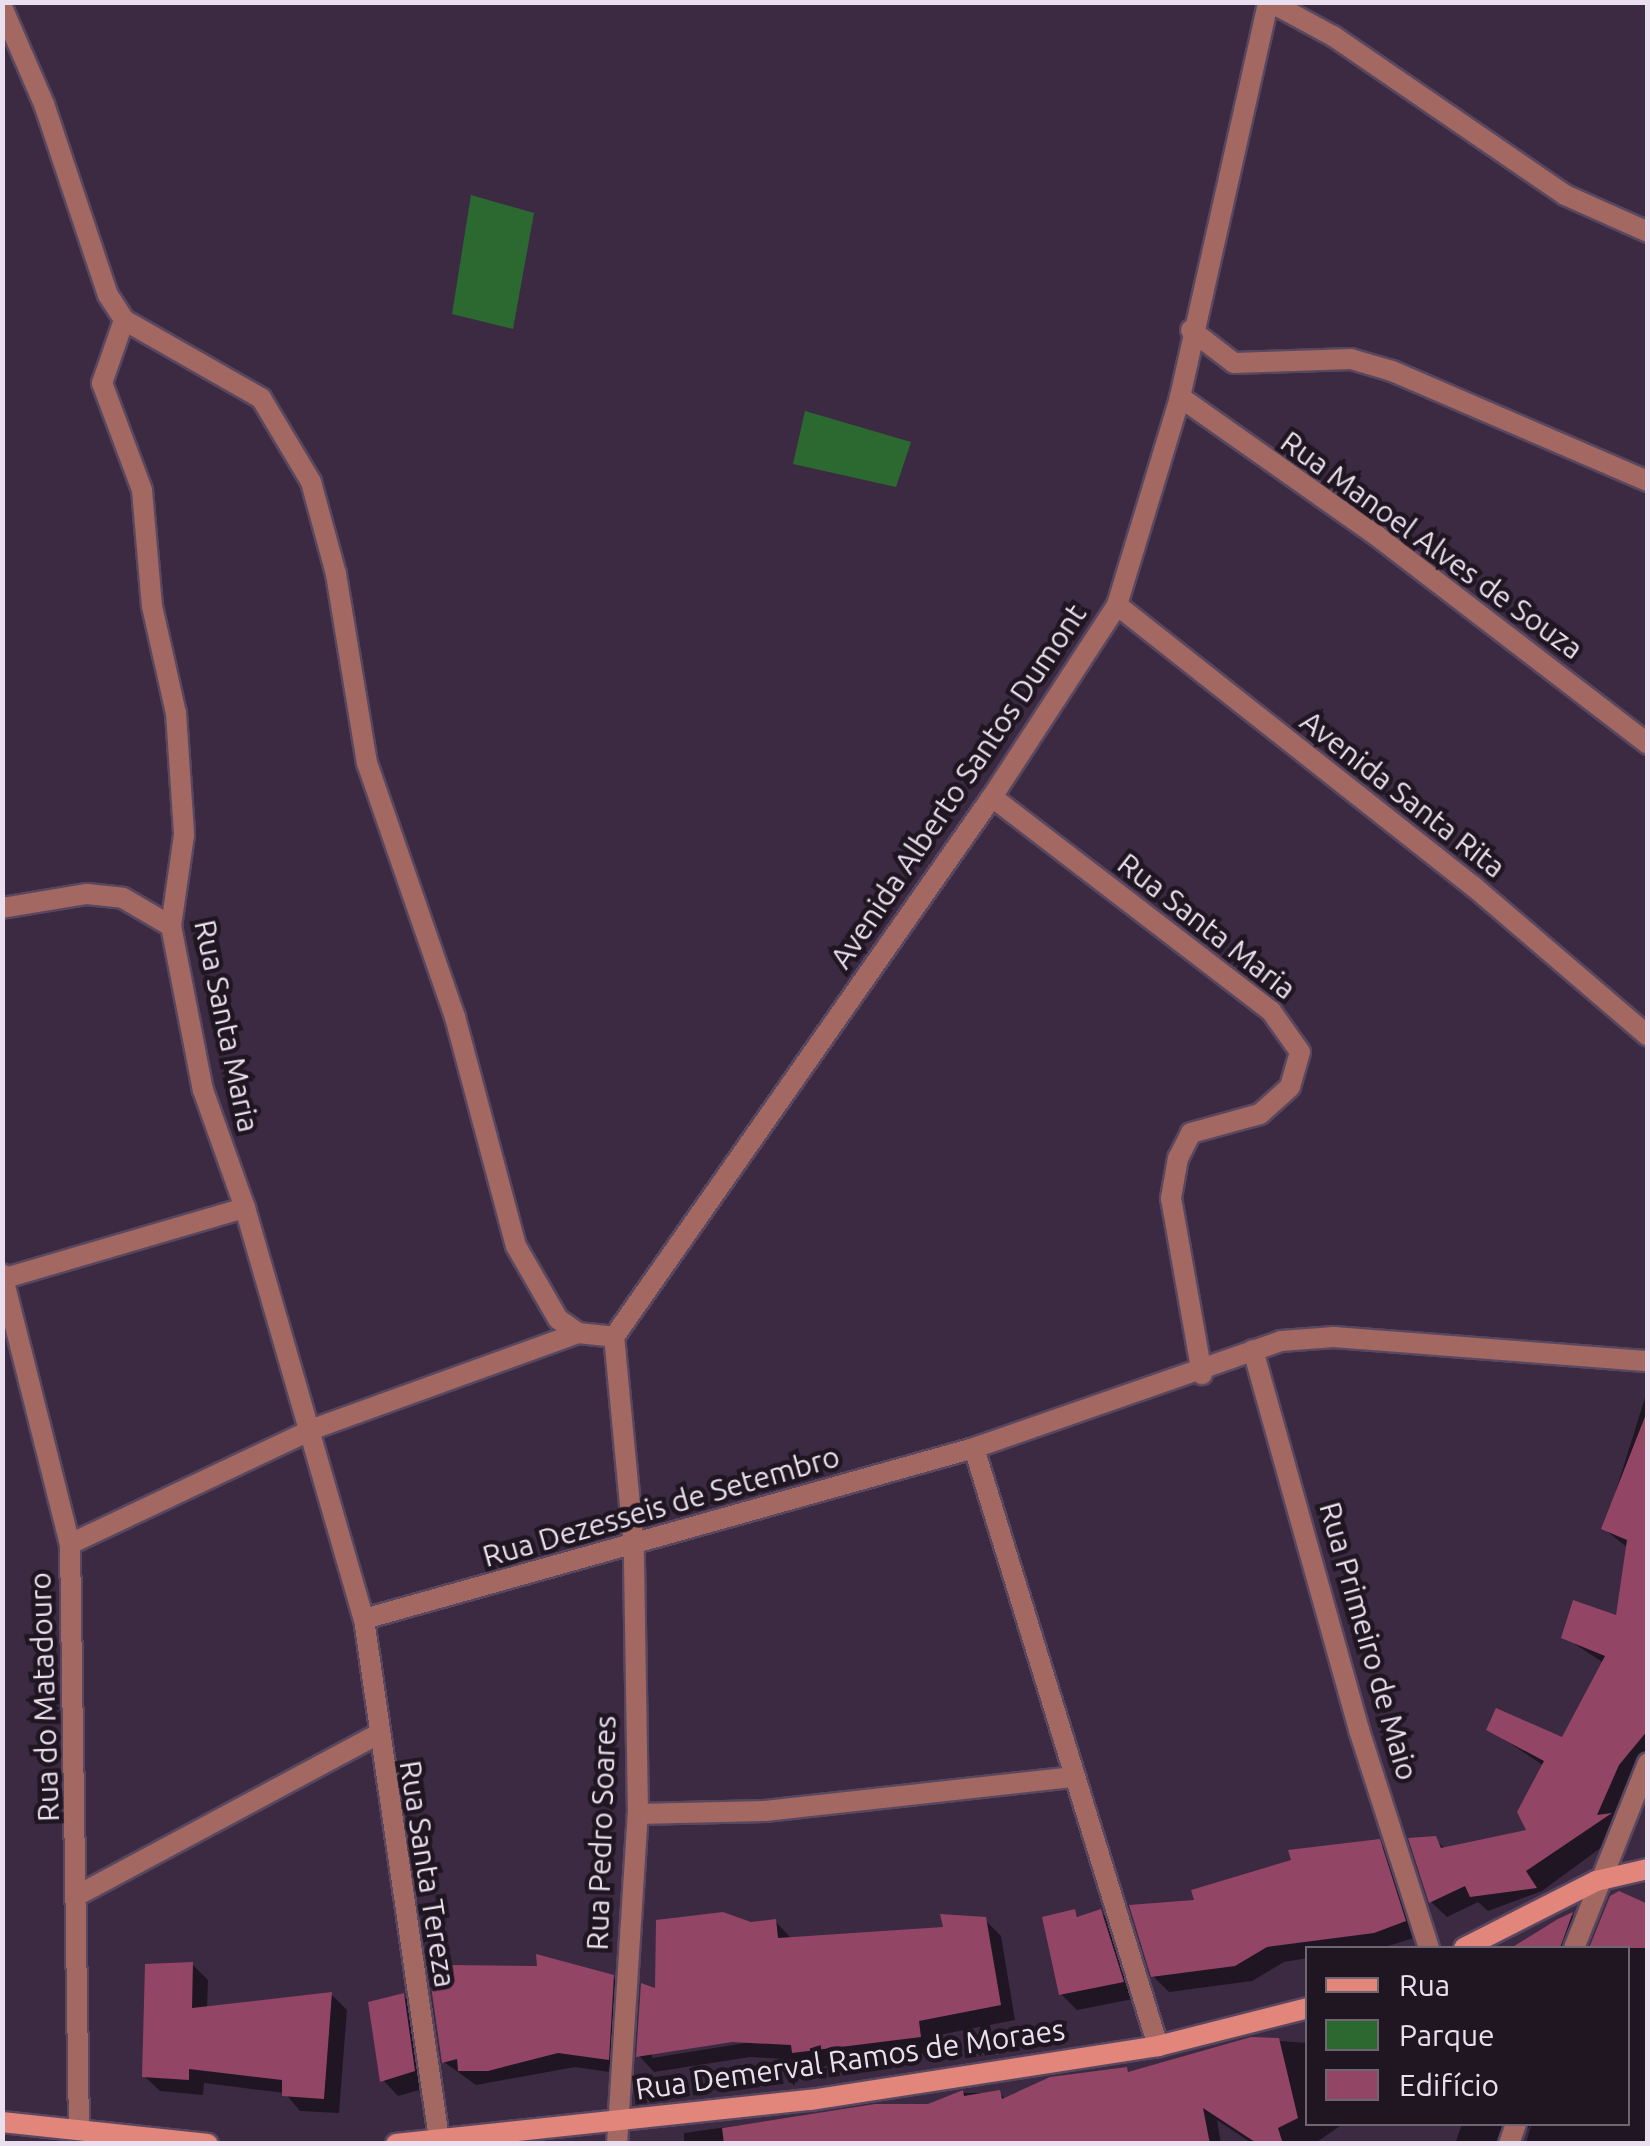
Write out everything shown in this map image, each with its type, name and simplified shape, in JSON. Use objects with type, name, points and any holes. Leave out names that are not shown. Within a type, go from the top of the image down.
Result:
[{"type":"street","points":[[1269,2],[1333,36],[1566,195],[1648,232]]},
{"type":"street","name":"Avenida Alberto Santos Dumont","points":[[614,1337],[992,797],[1116,605],[1180,397],[1191,330],[1269,2]]},
{"type":"street","points":[[2,7],[44,104],[108,296],[124,320],[261,398],[312,482],[324,513],[367,763],[387,835],[455,1017],[516,1246],[558,1319],[578,1334]]},
{"type":"street","name":"Rua Santa Maria","points":[[124,320],[102,383],[142,490],[152,606],[176,714],[184,835],[170,926],[202,1090],[245,1208],[313,1429],[364,1619]]},
{"type":"street","points":[[1191,330],[1234,363],[1351,359],[1392,370],[1648,481]]},
{"type":"street","name":"Rua Manoel Alves de Souza","points":[[1180,397],[1377,536],[1648,744]]},
{"type":"street","name":"Avenida Santa Rita","points":[[1116,605],[1473,886],[1648,1036]]},
{"type":"street","name":"Rua Santa Maria","points":[[992,797],[1271,1011],[1300,1052],[1290,1087],[1260,1114],[1191,1133],[1178,1158],[1170,1198],[1202,1374]]},
{"type":"street","points":[[2,908],[105,896],[124,898],[170,926]]},
{"type":"street","points":[[4,1276],[245,1208]]},
{"type":"street","name":"Rua do Matadouro","points":[[4,1276],[70,1544],[80,1894],[79,2127]]},
{"type":"street","points":[[70,1544],[313,1429],[578,1334],[614,1337],[634,1547]]},
{"type":"street","name":"Rua Dezesseis de Setembro","points":[[364,1619],[634,1547],[974,1448],[1202,1374],[1253,1350],[1308,1338],[1648,1361]]},
{"type":"street","name":"Rua Primeiro de Maio","points":[[1253,1350],[1359,1730],[1428,1946]]},
{"type":"street","points":[[974,1448],[1158,2046]]},
{"type":"street","name":"Rua Pedro Soares","points":[[617,2144],[638,1814],[634,1547]]},
{"type":"street","name":"Rua Santa Tereza","points":[[364,1619],[376,1735],[439,2138]]},
{"type":"street","points":[[80,1894],[376,1735]]},
{"type":"street","points":[[1575,1946],[1596,1881],[1648,1763]]},
{"type":"street","points":[[638,1814],[766,1810],[1074,1777]]},
{"type":"street","points":[[1468,1946],[1596,1881],[1648,1868]]},
{"type":"street","name":"Rua Demerval Ramos de Moraes","points":[[396,2144],[810,2100],[1158,2046],[1305,2009]]},
{"type":"street","points":[[2,2122],[79,2127],[208,2144]]},
{"type":"green space","points":[[471,195],[534,213],[513,329],[452,314]]},
{"type":"green space","points":[[805,411],[911,442],[896,487],[793,464]]},
{"type":"building","points":[[1648,1409],[1648,1730],[1619,1765],[1597,1815],[1612,1813],[1526,1871],[1537,1888],[1470,1897],[1465,1886],[1429,1903],[1408,1838],[1436,1836],[1441,1848],[1526,1830],[1517,1812],[1544,1761],[1486,1730],[1496,1708],[1562,1737],[1605,1656],[1561,1638],[1573,1600],[1616,1615],[1627,1540],[1601,1529]]},
{"type":"building","points":[[1380,1839],[1406,1921],[1374,1933],[1267,1947],[1235,1966],[1151,1977],[1129,1905],[1194,1900],[1191,1890],[1291,1860],[1288,1850]]},
{"type":"building","points":[[1619,1891],[1648,1904],[1648,1948],[1590,1946],[1610,1896]]},
{"type":"building","points":[[1075,1909],[1077,1917],[1101,1909],[1124,1982],[1059,1995],[1042,1917]]},
{"type":"building","points":[[723,1912],[751,1922],[776,1919],[778,1938],[943,1927],[940,1914],[986,1917],[1001,2005],[919,2021],[921,2037],[792,2053],[791,2045],[732,2042],[636,2057],[641,1983],[655,1988],[656,1920]]},
{"type":"building","points":[[1573,1912],[1561,1946],[1514,1946]]},
{"type":"building","points":[[536,1954],[614,1975],[609,2060],[558,2053],[488,2071],[458,2071],[457,2059],[442,2063],[431,1986],[449,1981],[448,1965],[537,1966]]},
{"type":"building","points":[[193,1962],[192,2008],[332,1992],[324,2099],[282,2096],[282,2080],[189,2069],[189,2080],[142,2077],[145,1964]]},
{"type":"building","points":[[404,1993],[415,2071],[380,2082],[368,2002]]},
{"type":"building","points":[[1251,2037],[1279,2038],[1298,2118],[1278,2128],[1283,2144],[1258,2144],[1203,2108],[1210,2144],[724,2144],[722,2128],[875,2104],[928,2104],[963,2090],[964,2096],[1000,2090],[1002,2099],[1050,2077],[1127,2067],[1128,2072]]}]
